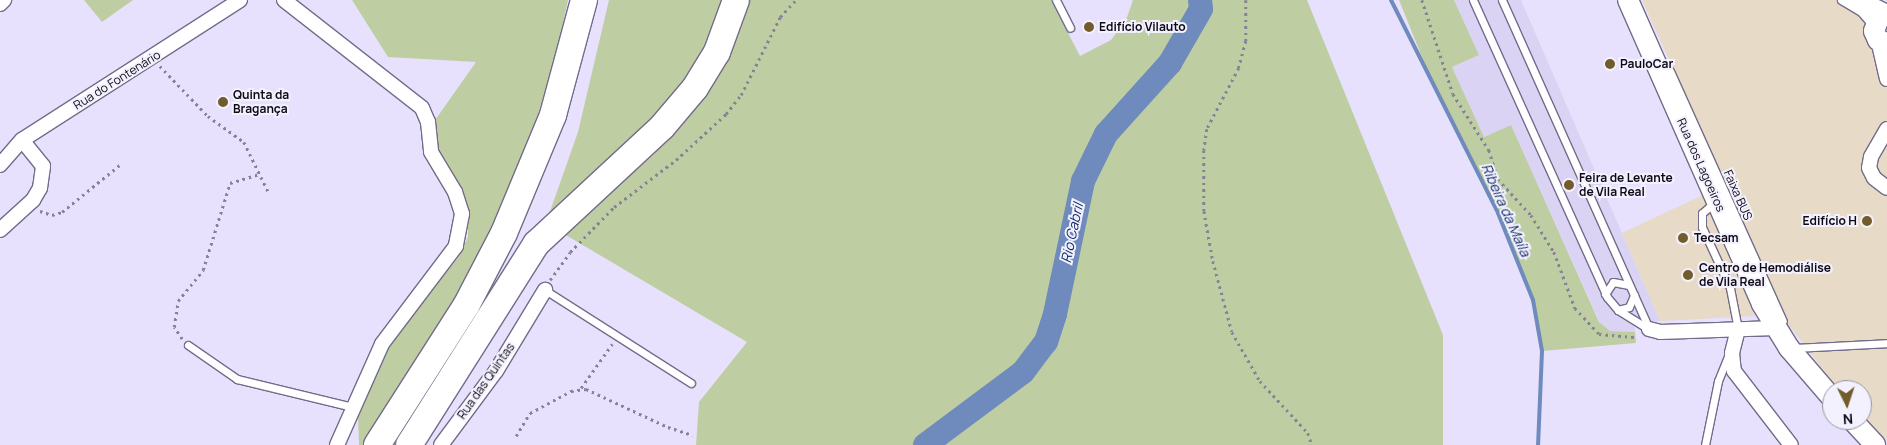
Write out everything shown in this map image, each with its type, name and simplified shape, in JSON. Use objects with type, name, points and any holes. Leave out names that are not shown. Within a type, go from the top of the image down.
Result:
[{"type":"highway","points":[[377,445],[466,306],[507,226],[553,115],[584,0]]},
{"type":"highway","points":[[397,445],[497,281],[531,214],[570,111],[598,0]]},
{"type":"highway","points":[[409,445],[536,244],[662,127],[695,88],[717,52],[736,0]]},
{"type":"main road","name":"Rua dos Lagoeiros","points":[[1628,0],[1776,328],[1822,385]]},
{"type":"main road","points":[[1860,2],[1881,27]]},
{"type":"main road","points":[[1862,430],[1876,445]]},
{"type":"street","points":[[0,4],[4,0]]},
{"type":"street","name":"Rua do Fontenário","points":[[0,165],[22,140],[240,0]]},
{"type":"street","points":[[284,0],[422,108],[428,122],[432,152],[455,192],[462,214],[460,236],[452,252],[382,344],[352,407],[337,445]]},
{"type":"street","points":[[1881,27],[1887,79]]},
{"type":"street","points":[[1887,129],[1871,157],[1869,168],[1874,178],[1887,188]]},
{"type":"street","points":[[0,230],[29,204],[40,188],[44,170],[22,140]]},
{"type":"street","name":"Rua das Quintas","points":[[441,445],[496,371],[545,290]]},
{"type":"street","points":[[1649,329],[1660,332],[1776,328]]},
{"type":"street","points":[[1738,329],[1733,348],[1732,365],[1738,377],[1791,445]]},
{"type":"lane","points":[[1056,0],[1070,28]]},
{"type":"lane","points":[[1473,0],[1605,294],[1618,310],[1649,329]]},
{"type":"lane","points":[[1502,0],[1649,329]]},
{"type":"lane","points":[[1841,0],[1881,27]]},
{"type":"lane","name":"Faixa BUS","points":[[1666,62],[1794,348],[1824,380]]},
{"type":"lane","points":[[1717,200],[1702,213],[1702,227],[1730,288],[1738,329]]},
{"type":"lane","points":[[1605,294],[1608,287],[1616,282],[1629,285]]},
{"type":"lane","points":[[545,290],[691,383]]},
{"type":"lane","points":[[1618,310],[1629,306],[1634,295]]},
{"type":"lane","points":[[1794,348],[1886,342]]},
{"type":"lane","points":[[188,345],[237,379],[352,407]]},
{"type":"lane","points":[[1705,445],[1718,381],[1733,348]]},
{"type":"lane","points":[[1870,430],[1884,445]]},
{"type":"path","points":[[545,290],[558,267],[594,226],[726,114],[741,95],[780,16],[796,0]]},
{"type":"path","points":[[1246,0],[1246,41],[1239,68],[1207,129],[1204,150],[1204,211],[1213,261],[1232,332],[1260,381],[1308,433],[1312,445]]},
{"type":"path","points":[[1422,0],[1454,94],[1490,150],[1498,179],[1531,215],[1554,252],[1575,308],[1599,334],[1634,337]]},
{"type":"path","points":[[154,57],[208,116],[244,142],[269,193]]},
{"type":"path","points":[[29,204],[47,214],[57,214],[122,163]]},
{"type":"path","points":[[188,345],[175,330],[178,301],[203,270],[231,181],[253,178],[260,174]]},
{"type":"path","points":[[516,436],[530,413],[580,389],[617,335]]},
{"type":"path","points":[[580,389],[592,390],[668,427],[693,435]]},
{"type":"shaded area","name":"Feira de Levante de Vila Real","points":[[1454,0],[1521,0],[1660,321],[1634,323],[1635,332],[1610,331],[1601,325],[1511,125],[1484,137],[1452,67],[1479,55]]},
{"type":"shaded area","points":[[1642,0],[1836,0],[1865,19],[1887,79],[1887,441],[1872,425],[1872,380],[1831,380],[1788,324]]},
{"type":"shaded area","name":"Centro de Hemodiálise de Vila Real","points":[[1703,195],[1755,316],[1660,321],[1622,233]]},
{"type":"green space","points":[[84,0],[133,0],[102,22]]},
{"type":"green space","points":[[352,0],[568,0],[556,57],[528,146],[477,264],[366,445],[359,445],[358,416],[381,358],[414,309],[458,258],[468,237],[468,208],[435,152],[433,123],[476,62],[388,57]]},
{"type":"green space","points":[[609,0],[723,0],[695,72],[656,124],[547,220],[578,132]]},
{"type":"green space","points":[[748,0],[1051,0],[1080,56],[1111,40],[1126,20],[1133,0],[1307,0],[1443,335],[1443,445],[696,445],[699,402],[747,342],[564,234],[652,156],[696,108],[724,60]]},
{"type":"green space","points":[[1399,0],[1454,0],[1479,55],[1452,67],[1484,137],[1511,125],[1599,322],[1610,331],[1635,332],[1636,343],[1542,351],[1533,300],[1514,248],[1438,97]]},
{"type":"waterway","name":"Rio Cabril","points":[[925,445],[1023,372],[1046,342],[1055,314],[1083,181],[1106,134],[1170,63],[1201,9],[1200,0]]},
{"type":"waterway","name":"Ribeira da Maíla","points":[[1391,0],[1498,213],[1533,300],[1542,351],[1538,445]]},
{"type":"place","name":"Edifício Vilauto","points":[[1089,27]]},
{"type":"place","name":"PauloCar","points":[[1610,64]]},
{"type":"place","name":"Quinta da Bragança","points":[[223,102]]},
{"type":"place","name":"Feira de Levante de Vila Real","points":[[1569,185]]},
{"type":"place","name":"Edifício H","points":[[1867,221]]},
{"type":"place","name":"Tecsam","points":[[1683,238]]},
{"type":"place","name":"Centro de Hemodiálise de Vila Real","points":[[1688,275]]}]
